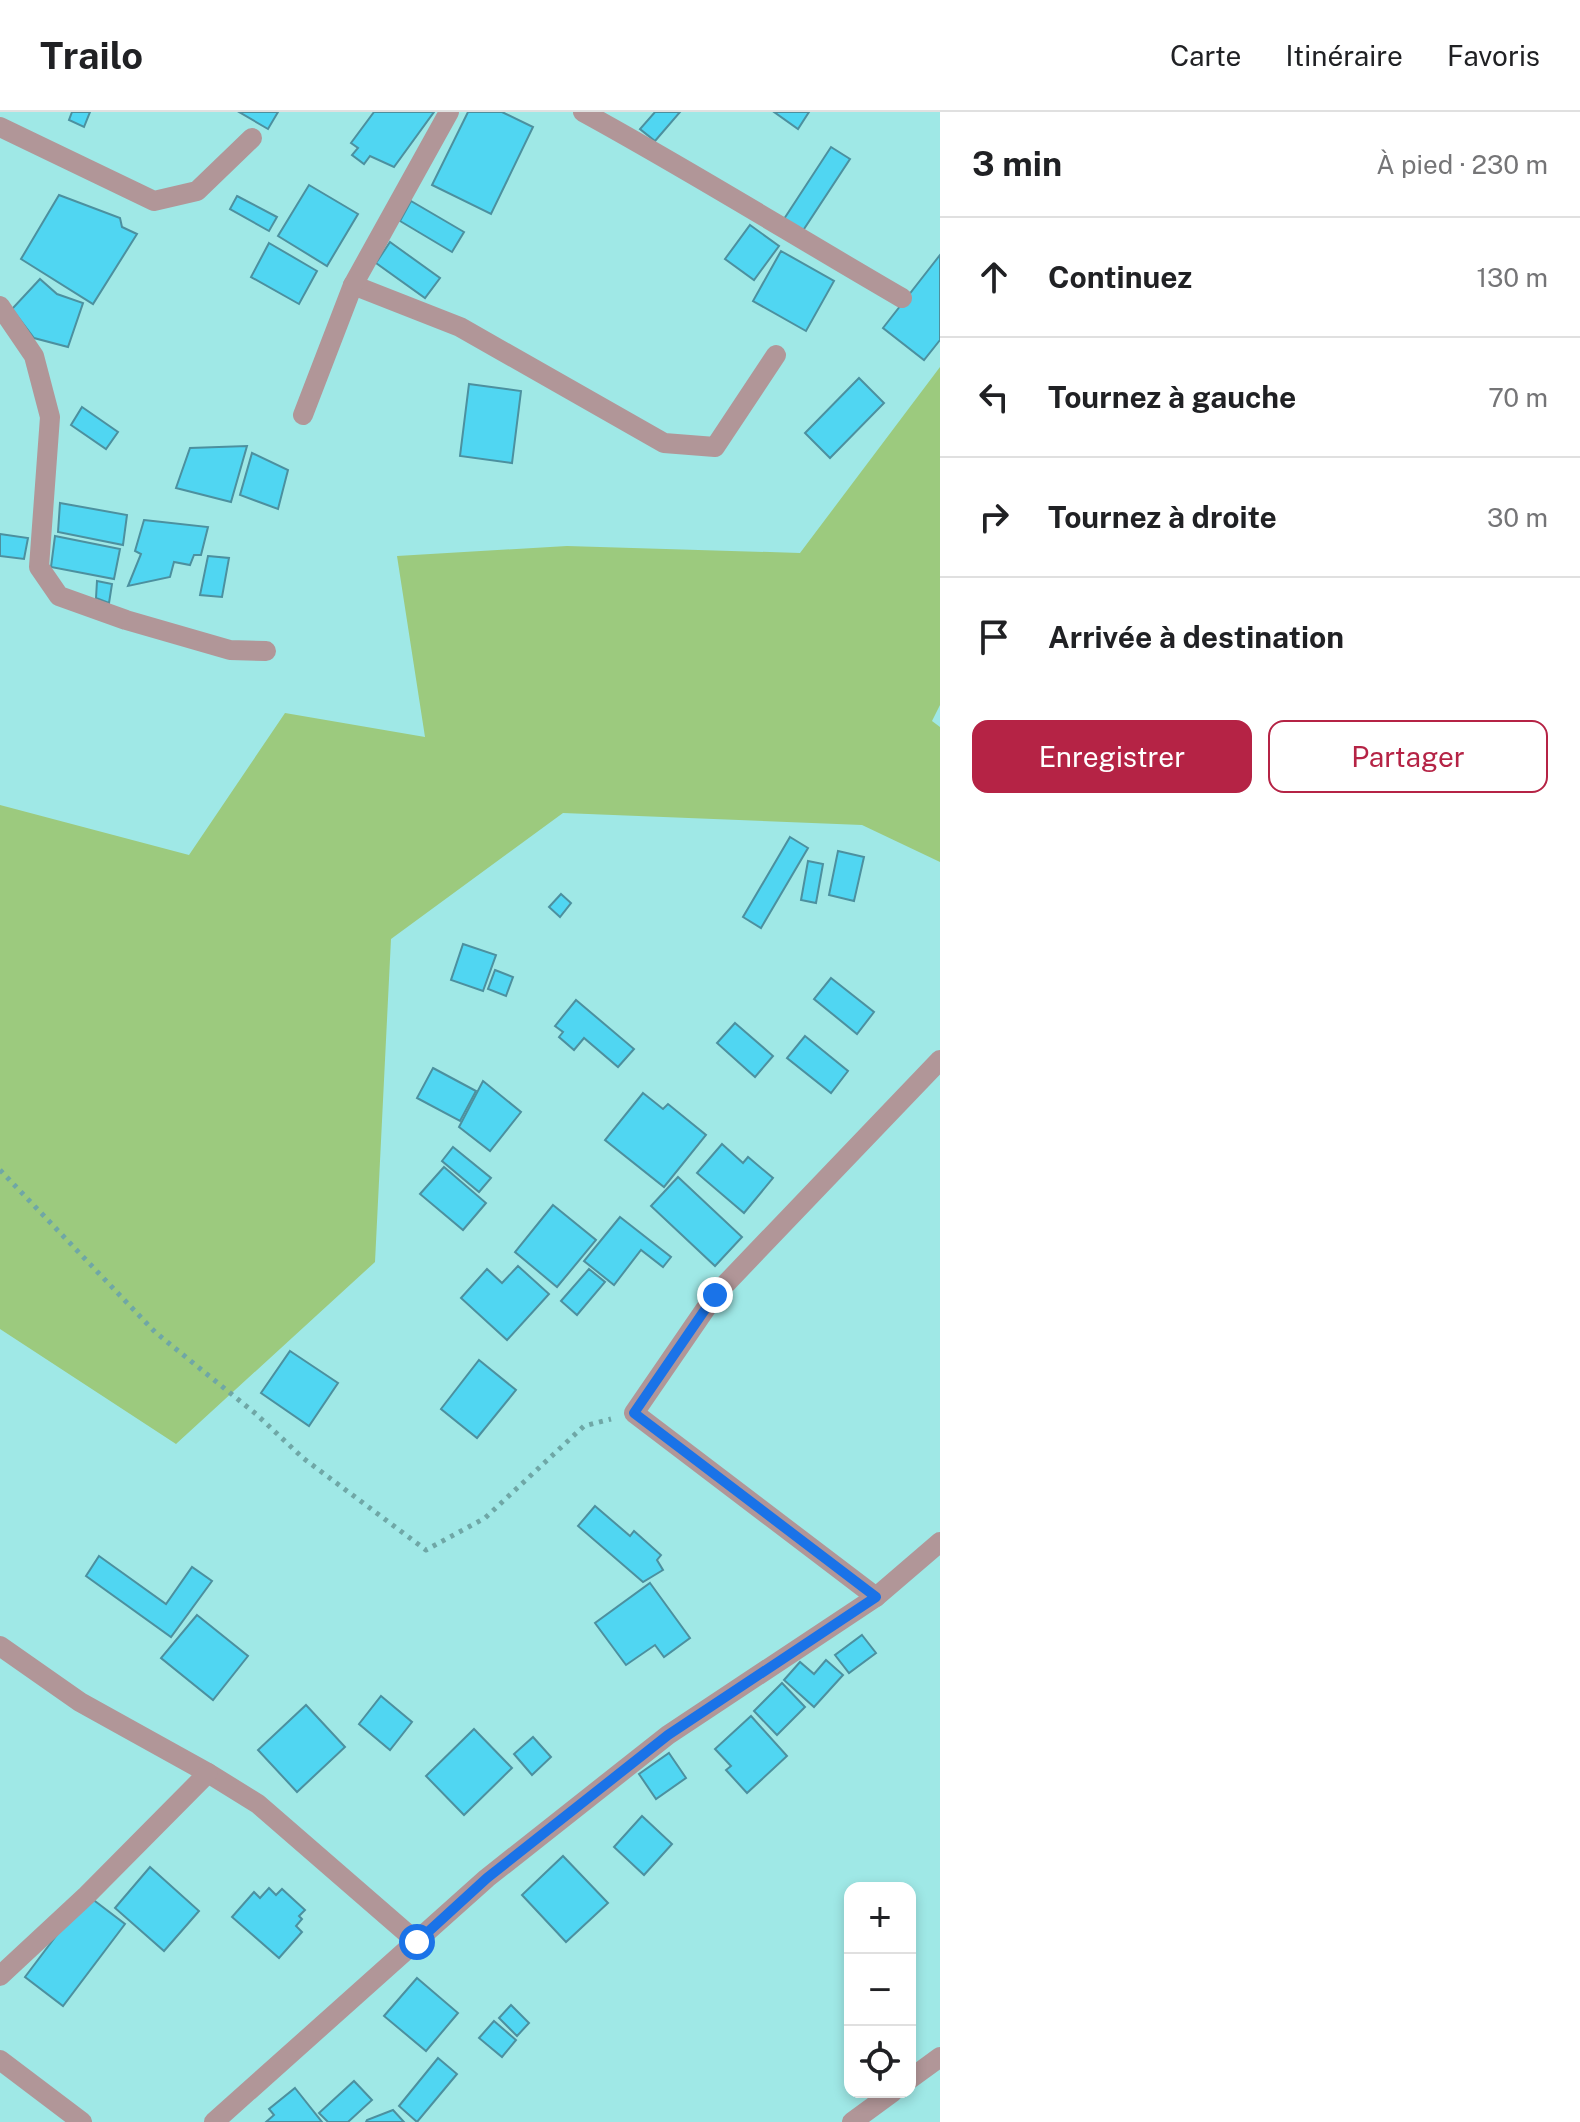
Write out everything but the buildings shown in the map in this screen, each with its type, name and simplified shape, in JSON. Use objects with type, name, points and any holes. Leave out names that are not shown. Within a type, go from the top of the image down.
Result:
[{"type":"street","points":[[303,415],[353,285],[449,112]]},
{"type":"street","points":[[583,112],[670,159],[902,298]]},
{"type":"street","points":[[0,127],[154,201],[197,191],[252,138]]},
{"type":"street","points":[[353,285],[460,327],[664,443],[715,447],[776,355]]},
{"type":"street","points":[[0,306],[34,356],[50,417],[39,567],[59,596],[126,620],[230,650],[266,651]]},
{"type":"street","points":[[876,1597],[634,1413],[715,1295],[940,1060]]},
{"type":"street","points":[[214,2122],[487,1878],[668,1735],[876,1597],[940,1542]]},
{"type":"street","points":[[0,1646],[80,1702],[258,1804],[417,1942]]},
{"type":"street","points":[[0,1976],[87,1895],[208,1773]]},
{"type":"street","points":[[916,2075],[940,2057]]},
{"type":"street","points":[[0,2060],[82,2122]]},
{"type":"street","points":[[852,2122],[885,2098]]},
{"type":"path","points":[[0,1170],[155,1332],[256,1414],[303,1458],[426,1550],[485,1518],[584,1426],[634,1413]]},
{"type":"green space","points":[[940,367],[940,705],[932,721],[940,727],[940,862],[862,825],[563,813],[391,939],[375,1262],[176,1444],[0,1329],[0,805],[189,855],[285,713],[425,737],[397,556],[567,546],[800,553]]},
{"type":"route","points":[[417,1942],[487,1878],[668,1735],[876,1597],[634,1413],[715,1295]]}]
